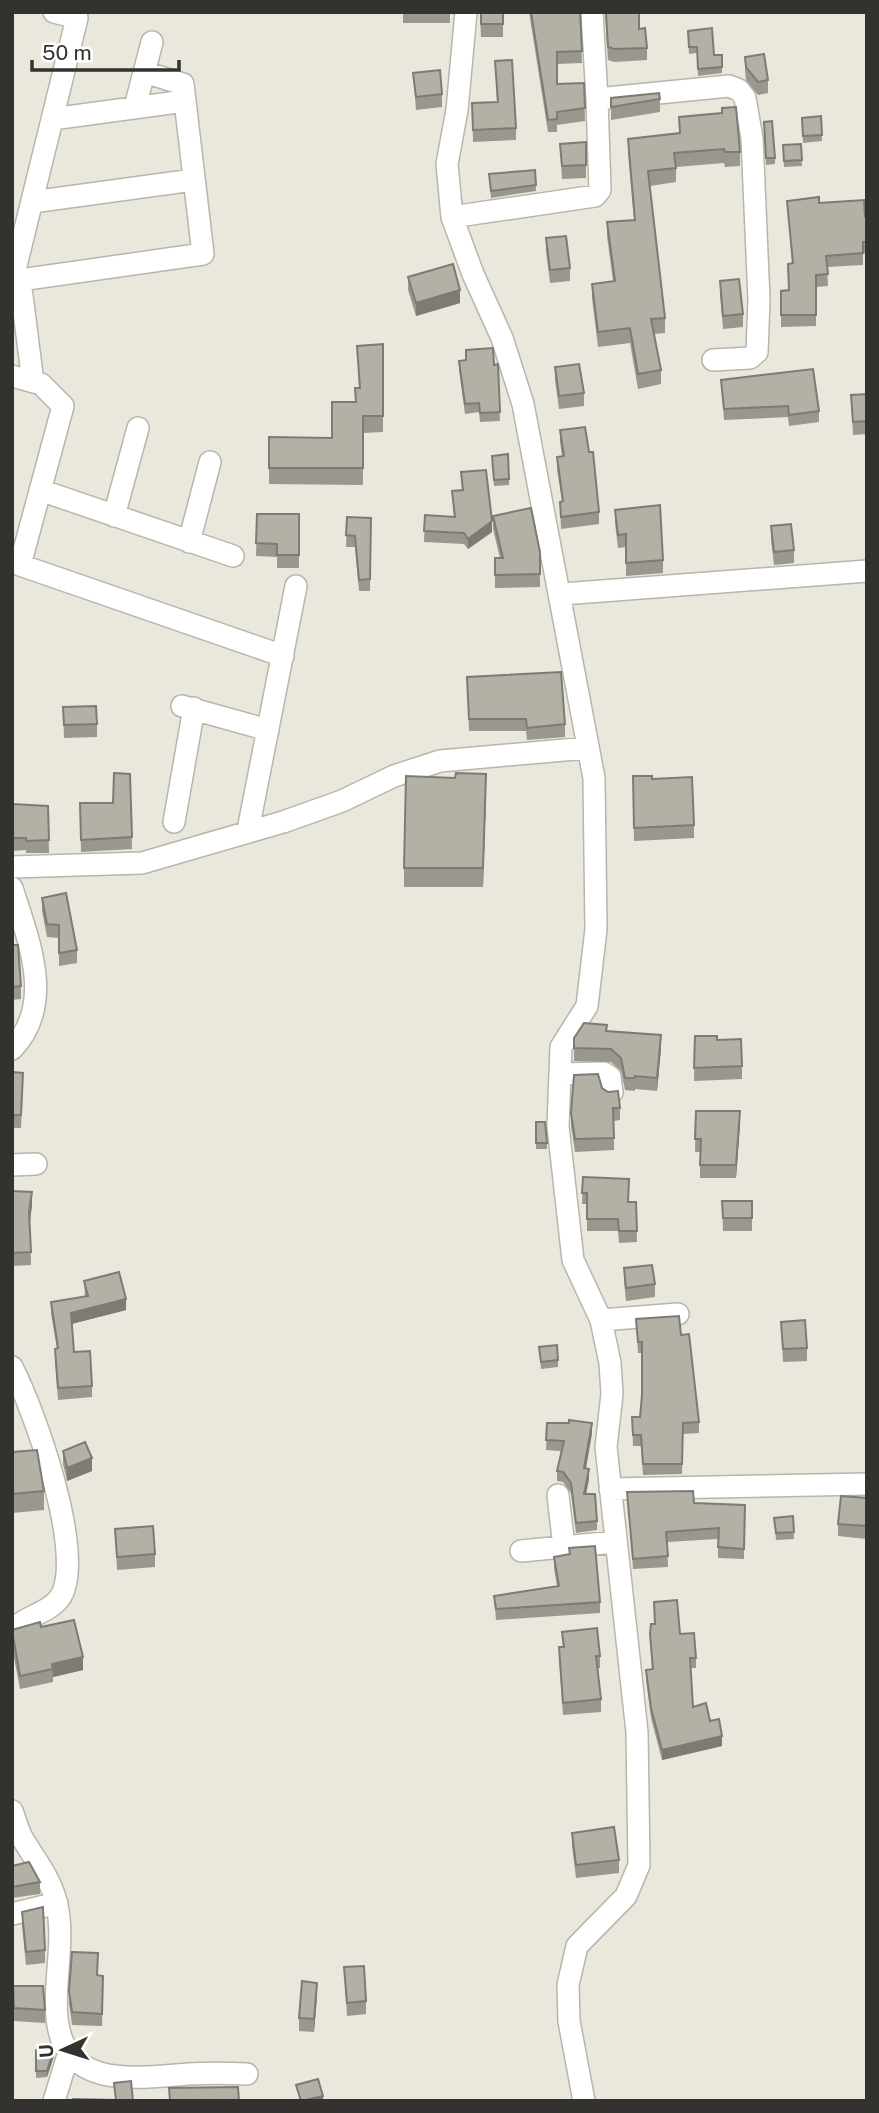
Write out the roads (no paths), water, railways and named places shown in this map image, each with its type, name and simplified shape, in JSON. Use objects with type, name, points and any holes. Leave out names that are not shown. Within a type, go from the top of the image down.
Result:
[{"type":"street","points":[[54,12],[77,18],[15,281],[22,379],[41,384],[63,406],[20,565],[283,656]]},
{"type":"street","points":[[466,12],[457,110],[447,164],[452,217],[473,274],[502,338],[523,404],[562,594],[594,778],[596,929],[587,1006],[561,1047],[558,1126],[573,1260],[601,1320],[610,1363],[612,1394],[606,1447],[638,1732],[639,1865],[626,1896],[577,1946],[568,1984],[569,2021],[584,2101]]},
{"type":"street","points":[[452,217],[595,196],[600,190],[592,12]]},
{"type":"street","points":[[135,107],[152,42]]},
{"type":"street","points":[[15,281],[204,254],[183,84],[144,72]]},
{"type":"street","points":[[597,99],[729,86],[739,90],[745,98],[752,138],[759,300],[757,352],[750,358],[713,360]]},
{"type":"street","points":[[52,119],[185,101]]},
{"type":"street","points":[[32,202],[193,180]]},
{"type":"street","points":[[114,516],[138,428]]},
{"type":"street","points":[[189,542],[210,462]]},
{"type":"street","points":[[40,490],[233,556]]},
{"type":"street","points":[[562,594],[867,571]]},
{"type":"street","points":[[249,825],[296,586]]},
{"type":"street","points":[[174,822],[188,707],[268,730]]},
{"type":"street","points":[[12,867],[142,863],[283,822],[342,801],[394,776],[440,761],[587,748]]},
{"type":"street","points":[[12,888],[31,941],[35,1002],[30,1026],[12,1049]]},
{"type":"street","points":[[560,1074],[604,1073],[610,1077],[612,1092]]},
{"type":"street","points":[[12,1165],[36,1164]]},
{"type":"street","points":[[601,1320],[678,1314]]},
{"type":"street","points":[[12,1367],[43,1439],[57,1495],[66,1551],[64,1590],[58,1600],[12,1630]]},
{"type":"street","points":[[610,1489],[867,1485]]},
{"type":"street","points":[[558,1495],[564,1547]]},
{"type":"street","points":[[521,1551],[615,1542]]},
{"type":"street","points":[[12,1811],[22,1839],[41,1866],[57,1903],[60,1944],[57,2019],[68,2056],[54,2101]]},
{"type":"street","points":[[12,1914],[57,1903]]},
{"type":"street","points":[[68,2056],[93,2071],[121,2079],[210,2073],[247,2074]]}]
